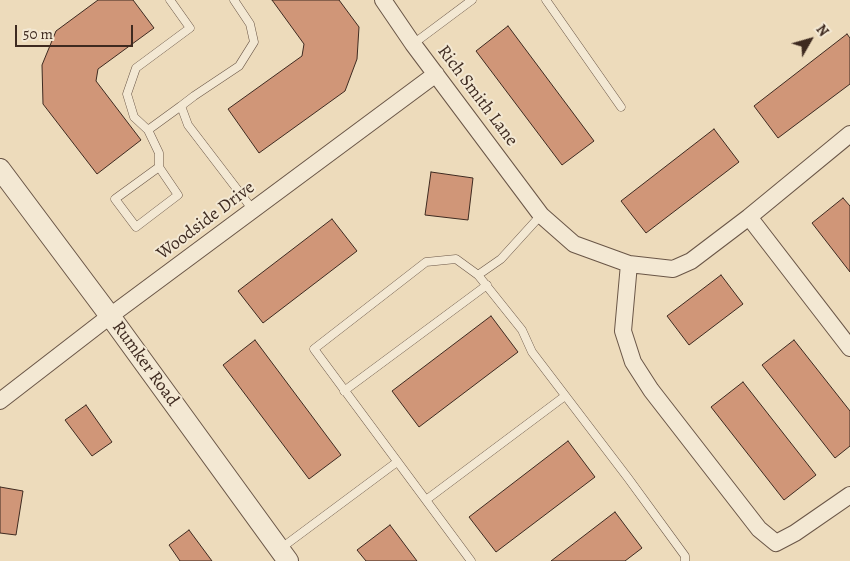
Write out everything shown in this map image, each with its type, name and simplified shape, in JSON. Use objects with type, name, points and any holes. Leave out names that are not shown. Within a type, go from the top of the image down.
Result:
[{"type":"street","name":"Rich Smith Lane","points":[[383,0],[413,44],[541,215],[574,244],[629,264],[673,268],[691,261],[749,217],[850,134]]},
{"type":"street","name":"Woodside Drive","points":[[0,401],[110,316],[436,74]]},
{"type":"street","name":"Rumker Road","points":[[0,169],[284,555]]},
{"type":"street","points":[[749,217],[850,348]]},
{"type":"street","points":[[629,264],[623,330],[633,362],[651,390],[758,529],[776,543],[795,533],[850,495]]},
{"type":"lane","points":[[159,167],[115,199],[136,226],[178,195],[159,167],[159,153],[148,130],[134,117],[127,94],[136,68],[190,28],[170,0]]},
{"type":"lane","points":[[148,130],[239,66],[254,42],[250,24],[234,0]]},
{"type":"lane","points":[[413,44],[472,0]]},
{"type":"lane","points":[[546,0],[621,107]]},
{"type":"lane","points":[[182,106],[188,125],[253,210]]},
{"type":"lane","points":[[478,275],[501,259],[541,215]]},
{"type":"lane","points":[[471,561],[314,349],[426,262],[456,259],[478,275],[522,330],[532,352],[674,540],[685,556],[685,561]]},
{"type":"lane","points":[[344,390],[487,285]]},
{"type":"lane","points":[[426,500],[565,396]]},
{"type":"lane","points":[[284,555],[397,462]]},
{"type":"building","points":[[98,0],[133,0],[154,28],[98,69],[96,81],[141,140],[97,174],[43,104],[42,65],[56,31]]},
{"type":"building","points":[[272,0],[339,0],[359,27],[357,59],[345,91],[259,153],[228,109],[302,56],[304,44]]},
{"type":"building","points":[[508,26],[594,141],[562,165],[476,51]]},
{"type":"building","points":[[847,34],[850,38],[850,84],[778,138],[754,106]]},
{"type":"building","points":[[714,129],[739,162],[646,233],[621,201]]},
{"type":"building","points":[[431,172],[473,178],[468,220],[425,215]]},
{"type":"building","points":[[843,198],[850,206],[850,272],[812,223]]},
{"type":"building","points":[[332,219],[357,251],[263,323],[238,291]]},
{"type":"building","points":[[721,275],[743,304],[689,345],[667,316]]},
{"type":"building","points":[[491,316],[518,352],[419,427],[392,391]]},
{"type":"building","points":[[255,340],[341,455],[309,479],[223,365]]},
{"type":"building","points":[[794,340],[850,411],[850,446],[835,458],[762,365]]},
{"type":"building","points":[[743,382],[816,475],[784,500],[711,407]]},
{"type":"building","points":[[86,405],[112,442],[92,456],[65,420]]},
{"type":"building","points":[[568,441],[595,477],[496,552],[469,517]]},
{"type":"building","points":[[0,487],[23,491],[16,535],[0,533]]},
{"type":"building","points":[[615,512],[642,548],[625,561],[551,561]]},
{"type":"building","points":[[390,525],[417,561],[366,561],[357,550]]},
{"type":"building","points":[[189,530],[212,561],[180,561],[169,545]]}]
